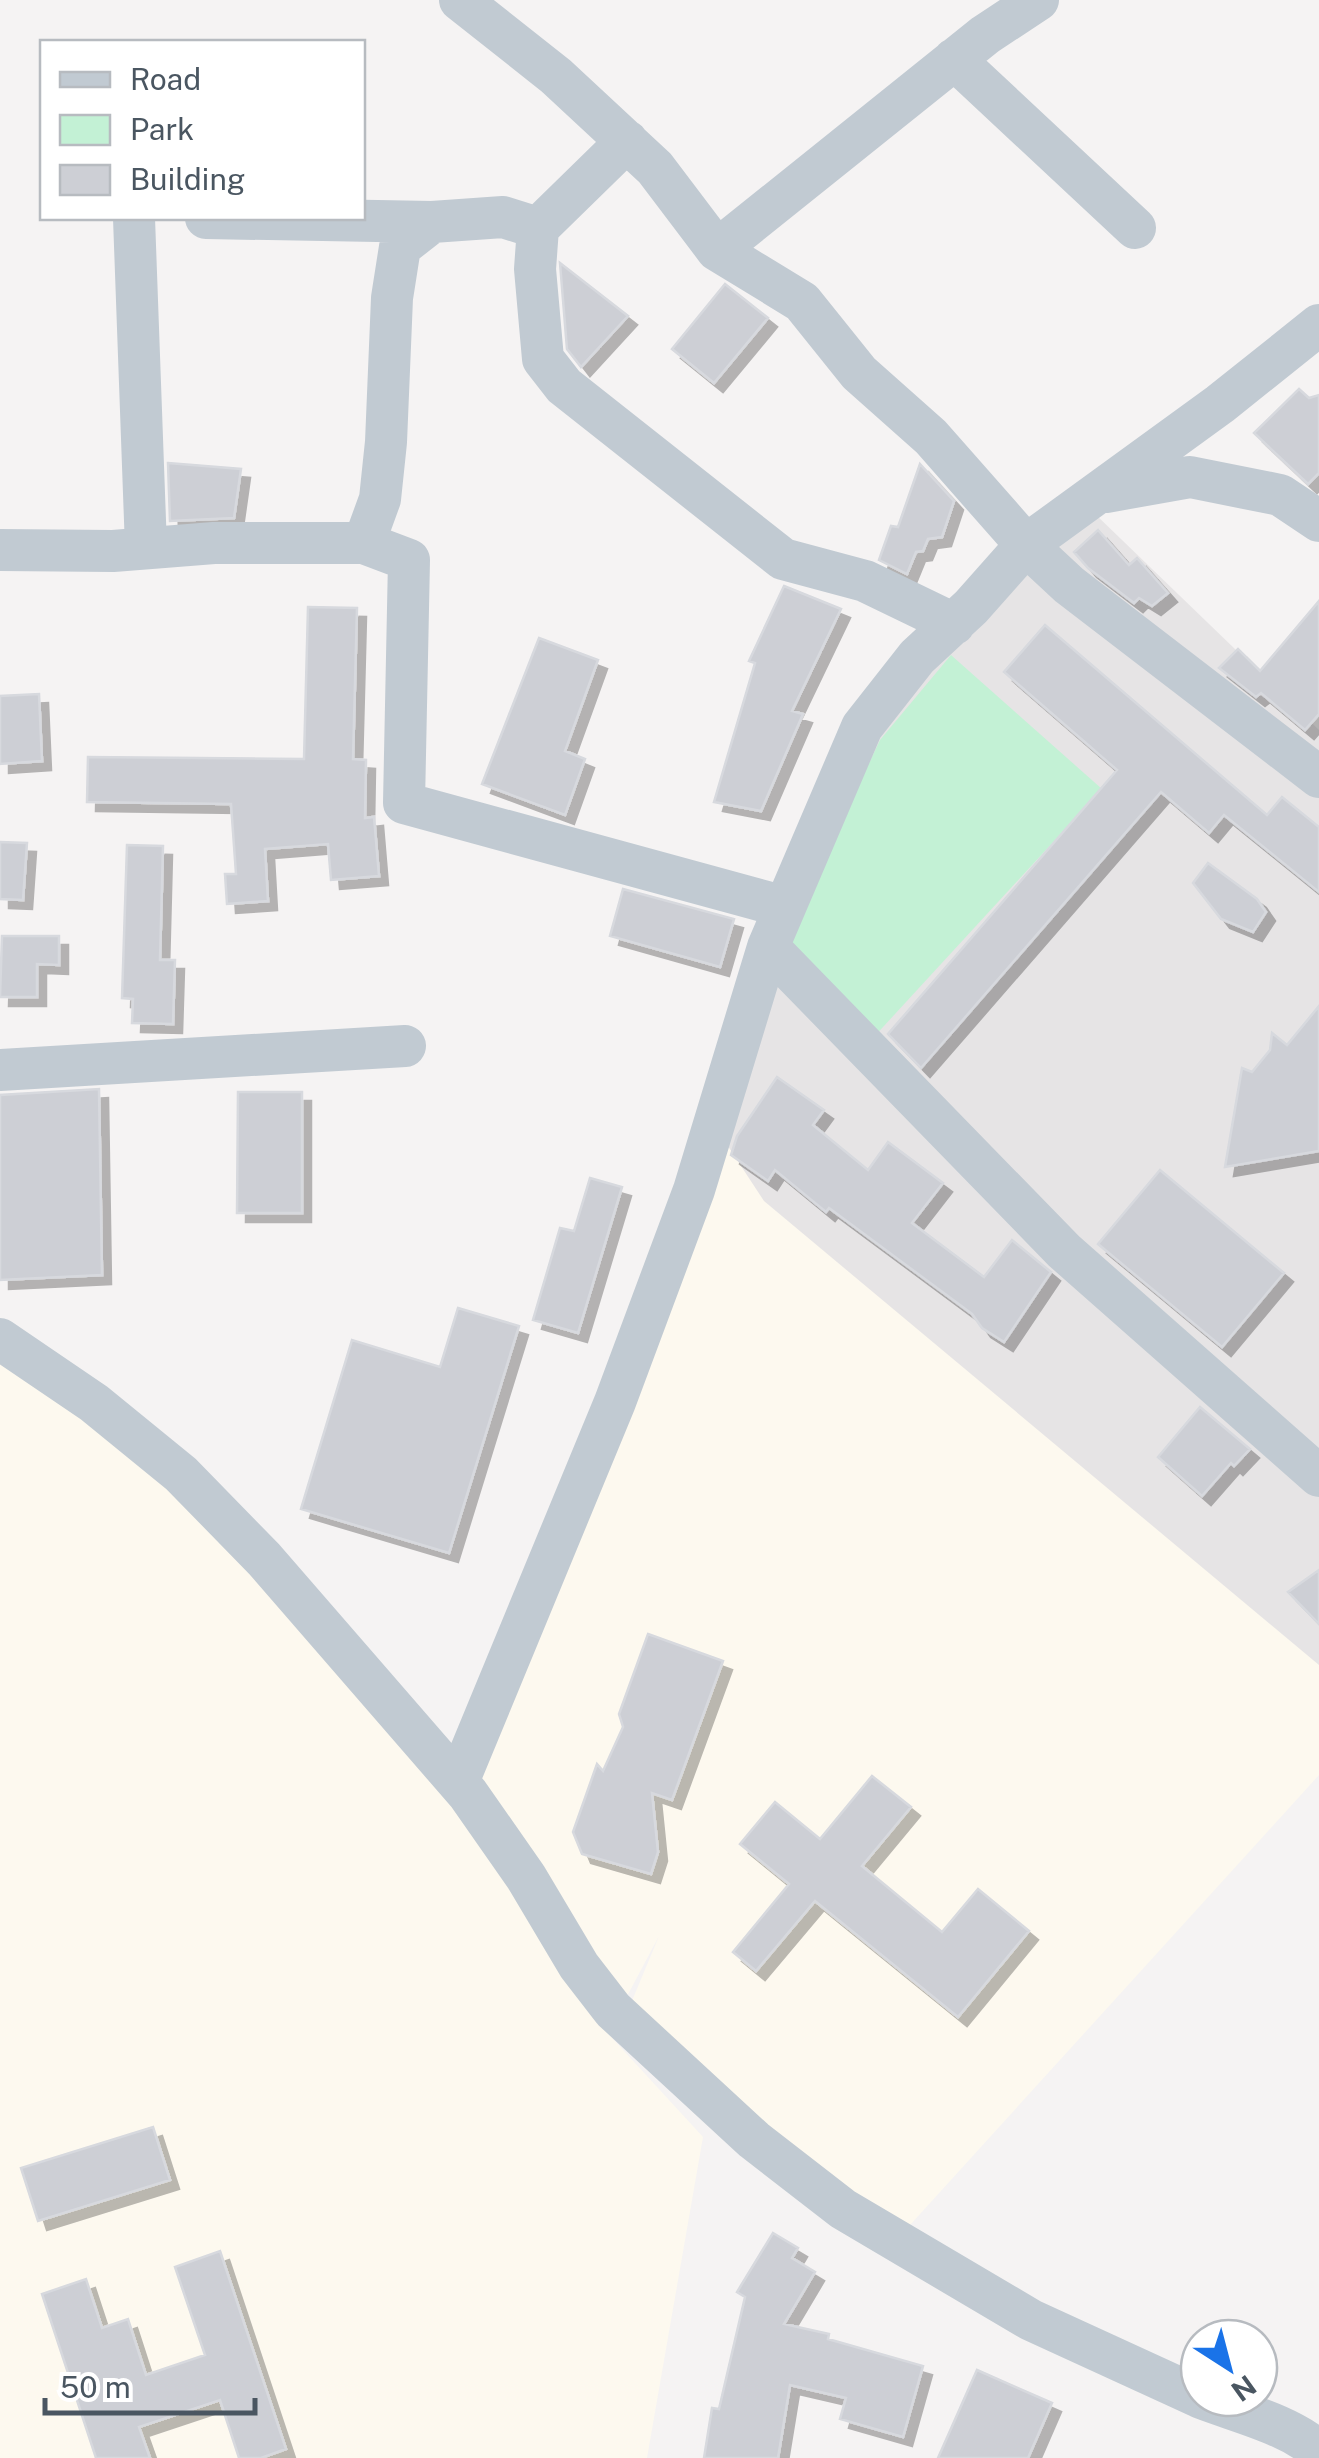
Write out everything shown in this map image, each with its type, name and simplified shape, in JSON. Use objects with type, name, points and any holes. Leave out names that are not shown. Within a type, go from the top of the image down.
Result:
[{"type":"street","points":[[460,0],[556,76],[655,168],[717,250],[802,302],[859,373],[931,437],[1026,545],[1069,586],[1319,777]]},
{"type":"street","points":[[717,250],[954,58],[1038,0]]},
{"type":"street","points":[[954,58],[1135,228]]},
{"type":"street","points":[[627,141],[538,228],[535,269],[543,359],[564,386],[783,560],[864,582],[954,624]]},
{"type":"street","points":[[319,220],[432,222],[503,217],[538,228]]},
{"type":"street","points":[[134,220],[146,548]]},
{"type":"street","points":[[364,544],[380,499],[392,298],[400,248],[432,222]]},
{"type":"street","points":[[458,1782],[615,1402],[694,1190],[768,947],[862,728],[917,657],[954,624],[1026,545],[1319,325]]},
{"type":"street","points":[[1098,494],[1190,477],[1280,494],[1319,521]]},
{"type":"street","points":[[0,550],[146,548],[214,542],[364,544],[409,560],[404,803],[786,907]]},
{"type":"street","points":[[768,947],[1064,1251],[1319,1476]]},
{"type":"street","points":[[0,1070],[405,1046]]},
{"type":"street","points":[[0,1338],[94,1404],[181,1474],[264,1559],[458,1782],[526,1877],[587,1979],[613,2010],[754,2140],[843,2208],[1031,2320],[1179,2388]]},
{"type":"street","points":[[1253,2418],[1306,2440],[1319,2451]]},
{"type":"shaded area","points":[[1093,512],[1319,730],[1319,1665],[764,1201],[720,1134],[862,754],[924,666]]},
{"type":"shaded area","points":[[726,1116],[1319,1661],[1319,1775],[910,2225],[820,2180],[629,2008],[659,1936],[625,2000],[471,1772]]},
{"type":"shaded area","points":[[0,1350],[162,1471],[459,1799],[601,2026],[703,2137],[647,2458],[0,2458]]},
{"type":"green space","points":[[951,655],[1102,789],[872,1039],[777,956],[880,740]]},
{"type":"building","points":[[560,263],[628,316],[581,367],[567,349]]},
{"type":"building","points":[[725,284],[768,318],[714,383],[672,349]]},
{"type":"building","points":[[1299,389],[1309,398],[1319,395],[1319,473],[1308,484],[1254,433]]},
{"type":"building","points":[[168,463],[241,469],[234,518],[170,521]]},
{"type":"building","points":[[920,464],[954,501],[942,537],[928,539],[923,551],[916,552],[907,574],[879,560],[891,526],[898,527]]},
{"type":"building","points":[[1098,530],[1129,565],[1137,558],[1168,593],[1152,606],[1139,598],[1134,603],[1088,568],[1074,552]]},
{"type":"building","points":[[784,586],[841,609],[792,711],[803,714],[761,811],[714,802],[755,663],[749,661]]},
{"type":"building","points":[[1319,601],[1319,714],[1305,730],[1261,693],[1256,697],[1219,668],[1238,649],[1260,671]]},
{"type":"building","points":[[308,607],[357,608],[353,759],[366,760],[365,818],[374,817],[379,876],[331,880],[328,844],[265,849],[268,901],[227,904],[225,874],[236,874],[231,804],[87,802],[88,757],[304,759]]},
{"type":"building","points":[[1045,625],[1267,815],[1282,797],[1319,827],[1319,892],[1224,815],[1209,833],[1161,792],[921,1068],[888,1034],[1117,770],[1004,672]]},
{"type":"building","points":[[539,638],[598,660],[565,751],[585,759],[565,815],[482,784]]},
{"type":"building","points":[[39,694],[42,761],[0,764],[0,696]]},
{"type":"building","points":[[0,842],[27,843],[23,900],[0,899]]},
{"type":"building","points":[[127,845],[163,846],[160,960],[175,960],[173,1024],[132,1023],[133,999],[122,998]]},
{"type":"building","points":[[1208,863],[1257,899],[1266,912],[1253,932],[1221,919],[1193,883]]},
{"type":"building","points":[[623,889],[734,919],[720,967],[610,936]]},
{"type":"building","points":[[2,936],[59,936],[59,965],[37,964],[37,997],[0,997]]},
{"type":"building","points":[[1319,1006],[1319,1151],[1225,1167],[1242,1068],[1252,1072],[1270,1050],[1272,1033],[1287,1045]]},
{"type":"building","points":[[777,1077],[824,1110],[813,1125],[868,1170],[888,1142],[943,1183],[912,1223],[984,1277],[1012,1240],[1051,1272],[1004,1342],[982,1328],[972,1314],[829,1208],[826,1212],[775,1170],[768,1181],[731,1155],[737,1136]]},
{"type":"building","points":[[99,1089],[102,1275],[0,1280],[0,1095]]},
{"type":"building","points":[[238,1092],[302,1092],[302,1213],[237,1213]]},
{"type":"building","points":[[1160,1170],[1284,1273],[1222,1347],[1098,1244]]},
{"type":"building","points":[[590,1178],[622,1187],[578,1333],[533,1320],[560,1228],[574,1231]]},
{"type":"building","points":[[458,1308],[519,1326],[449,1553],[301,1509],[352,1340],[440,1367]]},
{"type":"building","points":[[1200,1407],[1250,1449],[1234,1466],[1231,1463],[1202,1496],[1158,1457]]},
{"type":"building","points":[[1319,1570],[1319,1624],[1288,1592]]},
{"type":"building","points":[[648,1634],[723,1661],[672,1800],[652,1793],[658,1852],[651,1874],[582,1854],[573,1832],[597,1764],[603,1771],[623,1727],[619,1714]]},
{"type":"building","points":[[872,1776],[911,1807],[862,1866],[942,1932],[978,1889],[1029,1931],[958,2017],[815,1901],[756,1971],[733,1952],[789,1884],[740,1844],[775,1802],[820,1839]]},
{"type":"building","points":[[153,2127],[170,2180],[38,2221],[21,2168]]},
{"type":"building","points":[[773,2233],[798,2248],[792,2258],[815,2272],[784,2324],[829,2334],[828,2339],[923,2366],[903,2437],[840,2419],[846,2398],[790,2385],[778,2458],[704,2458],[712,2408],[719,2409],[745,2297],[737,2292]]},
{"type":"building","points":[[220,2251],[286,2449],[261,2458],[239,2458],[220,2400],[139,2427],[150,2458],[96,2458],[42,2294],[86,2279],[102,2328],[128,2319],[146,2375],[205,2355],[175,2267]]},
{"type":"building","points":[[977,2370],[1052,2403],[1028,2458],[938,2458]]}]
